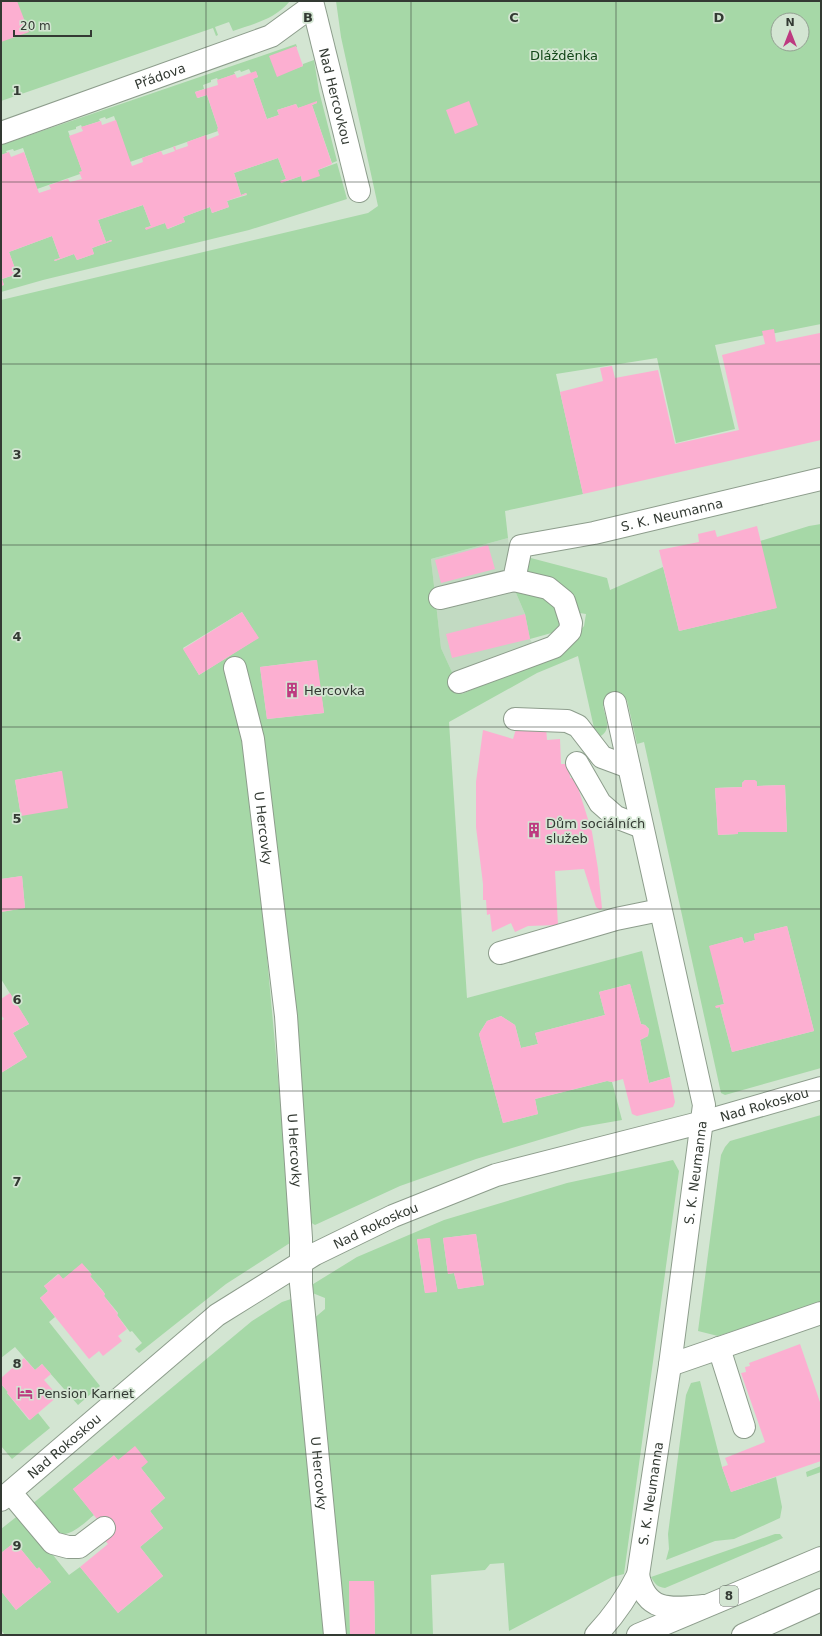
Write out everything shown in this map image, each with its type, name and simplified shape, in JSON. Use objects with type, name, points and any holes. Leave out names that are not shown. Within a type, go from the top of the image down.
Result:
[{"type":"street","name":"Přádova","points":[[1,133],[271,36],[312,4]]},
{"type":"street","name":"Nad Hercovkou","points":[[312,4],[359,191]]},
{"type":"street","name":"S. K. Neumanna","points":[[514,580],[521,546],[594,533],[821,479]]},
{"type":"street","points":[[440,598],[514,580],[548,588],[564,601],[571,623],[570,631],[554,647],[459,682]]},
{"type":"street","name":"U Hercovky","points":[[235,668],[253,739],[286,1016],[301,1262],[301,1284],[311,1306],[335,1635]]},
{"type":"street","name":"S. K. Neumanna","points":[[596,1635],[629,1594],[638,1575],[670,1365],[704,1105],[615,703]]},
{"type":"street","points":[[515,719],[567,721],[578,726],[602,757],[629,767]]},
{"type":"street","points":[[577,763],[600,803],[616,818],[642,827]]},
{"type":"street","points":[[500,953],[616,919],[660,910]]},
{"type":"street","name":"Nad Rokoskou","points":[[6,1497],[217,1315],[315,1254],[393,1216],[496,1176],[702,1122],[821,1088]]},
{"type":"street","points":[[670,1365],[821,1313]]},
{"type":"street","points":[[719,1348],[744,1427]]},
{"type":"street","points":[[6,1497],[53,1542],[68,1547],[80,1547],[104,1528]]},
{"type":"street","name":"8","points":[[638,1635],[821,1558]]},
{"type":"street","points":[[638,1575],[641,1588],[654,1603],[675,1609],[705,1606]]},
{"type":"street","points":[[743,1635],[821,1600]]},
{"type":"shaded area","points":[[508,538],[513,586],[525,614],[530,639],[540,659],[462,694],[441,648],[431,559]]},
{"type":"green space","points":[[1,1],[290,1],[271,17],[233,31],[229,22],[215,27],[218,35],[216,36],[213,28],[1,101]]},
{"type":"green space","name":"Dlážděnka","points":[[336,1],[821,1],[821,324],[715,345],[735,429],[676,443],[657,358],[556,374],[583,494],[505,511],[508,538],[431,559],[441,648],[462,694],[558,651],[576,636],[584,626],[586,614],[573,612],[522,577],[527,557],[607,578],[610,590],[663,567],[679,631],[776,608],[760,541],[809,526],[821,524],[821,1068],[725,1095],[721,1093],[644,742],[637,744],[627,700],[603,706],[607,720],[607,728],[602,735],[597,738],[596,737],[578,656],[537,673],[449,722],[467,998],[642,951],[670,1077],[649,1083],[640,1040],[648,1036],[649,1029],[645,1025],[641,1024],[630,984],[599,992],[605,1015],[535,1033],[538,1044],[521,1048],[515,1025],[501,1016],[487,1021],[479,1034],[503,1123],[538,1114],[535,1099],[607,1081],[612,1082],[622,1120],[582,1127],[476,1159],[400,1186],[315,1225],[310,1222],[248,749],[293,1241],[226,1284],[139,1353],[135,1349],[142,1343],[132,1331],[130,1332],[117,1315],[118,1313],[104,1296],[105,1294],[103,1291],[90,1276],[91,1273],[82,1264],[63,1279],[58,1274],[44,1286],[48,1291],[40,1298],[55,1317],[49,1322],[100,1386],[78,1405],[42,1364],[35,1370],[15,1347],[1,1358],[1,1073],[27,1057],[13,1033],[29,1024],[1,979],[1,912],[25,908],[22,876],[1,879],[1,300],[368,213],[378,206],[341,37]],"holes":[[[242,612],[258,638],[199,675],[183,648]],[[316,660],[324,713],[267,719],[260,667]],[[62,771],[21,816],[15,780]],[[745,780],[754,780],[757,782],[757,786],[785,785],[787,832],[738,832],[738,834],[718,835],[715,788],[742,787],[742,783]],[[787,926],[814,1031],[732,1052],[720,1007],[716,1008],[716,1006],[724,1004],[710,946],[742,937],[744,943],[755,940],[754,934]]]},
{"type":"green space","points":[[296,44],[297,47],[271,56],[278,75],[303,66],[303,64],[314,60],[319,91],[337,161],[332,163],[312,105],[317,102],[298,108],[296,104],[277,110],[279,115],[267,119],[253,79],[258,77],[256,72],[251,73],[249,69],[241,72],[240,70],[234,72],[235,74],[218,80],[217,78],[211,80],[211,82],[203,85],[204,89],[195,92],[198,98],[207,95],[218,131],[130,162],[114,116],[106,119],[105,117],[99,119],[100,121],[82,127],[81,125],[76,127],[76,129],[68,131],[82,171],[80,174],[37,189],[23,148],[14,151],[13,149],[6,151],[7,153],[1,155],[1,145]]},
{"type":"green space","points":[[278,158],[286,179],[281,181],[281,183],[301,176],[302,181],[318,170],[337,163],[347,199],[249,230],[43,280],[1,292],[1,286],[4,285],[2,279],[17,274],[9,252],[52,236],[60,258],[54,260],[55,261],[74,254],[77,260],[94,254],[92,248],[112,241],[106,242],[98,220],[143,205],[151,226],[145,228],[146,229],[165,223],[168,229],[185,222],[183,217],[210,207],[212,213],[229,207],[227,201],[247,195],[246,193],[241,195],[234,173]]},
{"type":"green space","points":[[513,586],[557,604],[563,625],[555,632],[530,639],[525,614]]},
{"type":"green space","points":[[821,1115],[821,1302],[718,1336],[698,1331],[721,1155],[725,1147],[730,1141]]},
{"type":"green space","points":[[673,1160],[679,1171],[624,1574],[612,1577],[509,1631],[504,1563],[490,1564],[485,1570],[431,1575],[433,1635],[375,1635],[374,1581],[349,1581],[350,1635],[341,1635],[312,1320],[325,1309],[325,1298],[310,1292],[310,1286],[357,1257],[444,1220],[567,1183]],"holes":[[[476,1234],[484,1285],[458,1289],[454,1273],[448,1274],[443,1238]],[[429,1238],[437,1291],[425,1293],[417,1240]]]},
{"type":"green space","points":[[291,1299],[295,1307],[327,1635],[5,1635],[1,1630],[1,1591],[16,1610],[51,1582],[39,1568],[37,1569],[15,1542],[1,1553],[1,1529],[20,1514],[69,1575],[80,1567],[118,1613],[163,1576],[140,1547],[163,1528],[150,1511],[165,1498],[141,1468],[118,1460],[114,1456],[73,1489],[94,1515],[78,1528],[69,1533],[59,1535],[31,1505],[252,1321],[282,1302]]},
{"type":"green space","points":[[700,1381],[722,1467],[731,1492],[776,1477],[782,1507],[780,1518],[734,1539],[715,1541],[666,1560],[669,1549],[668,1534],[686,1395],[691,1383]]},
{"type":"green space","points":[[1,1384],[29,1420],[38,1413],[50,1428],[12,1459],[1,1446]]},
{"type":"green space","points":[[821,1466],[821,1472],[807,1477],[806,1472]]},
{"type":"green space","points":[[775,1534],[780,1534],[783,1538],[665,1588],[656,1585],[651,1577]]},
{"type":"building","points":[[1,1],[17,1],[29,32],[1,42]]},
{"type":"building","points":[[296,46],[303,66],[277,77],[269,56]]},
{"type":"building","points":[[256,71],[258,77],[253,79],[267,119],[279,115],[277,110],[296,104],[298,108],[317,101],[317,103],[312,105],[332,164],[318,170],[320,176],[302,182],[301,176],[281,183],[280,181],[286,179],[278,158],[234,173],[241,195],[247,194],[227,201],[229,207],[212,213],[210,207],[183,217],[185,222],[167,229],[165,223],[146,230],[145,228],[151,226],[143,205],[98,220],[106,242],[112,241],[92,248],[94,254],[77,260],[74,254],[55,261],[54,260],[60,258],[52,236],[9,252],[17,274],[2,279],[4,285],[1,286],[1,155],[9,152],[11,157],[24,152],[39,193],[51,189],[49,185],[68,179],[70,182],[82,179],[79,172],[82,171],[69,136],[83,131],[81,127],[101,121],[102,125],[116,120],[132,166],[143,162],[142,158],[161,151],[163,155],[175,151],[173,147],[175,146],[176,150],[188,146],[187,142],[206,135],[207,140],[219,135],[207,95],[197,98],[195,92],[218,85],[217,80],[235,74],[237,78]]},
{"type":"building","points":[[469,101],[478,125],[455,134],[446,110]]},
{"type":"building","points":[[774,329],[776,342],[820,333],[821,440],[583,494],[560,392],[603,381],[600,368],[612,366],[615,378],[658,370],[675,444],[739,430],[722,355],[765,344],[762,331]]},
{"type":"building","points":[[757,526],[777,608],[679,631],[659,550],[699,542],[698,534],[715,530],[717,537]]},
{"type":"building","points":[[488,545],[495,569],[441,583],[435,560]]},
{"type":"building","points":[[242,612],[259,638],[199,675],[183,649]]},
{"type":"building","points":[[525,614],[530,639],[452,658],[446,634]]},
{"type":"building","name":"Hercovka","points":[[317,660],[324,713],[267,719],[260,667]]},
{"type":"building","name":"Dům sociálních služeb","points":[[546,727],[547,740],[560,739],[561,764],[569,764],[570,778],[575,778],[592,832],[602,908],[600,910],[596,907],[584,869],[555,871],[558,925],[528,926],[515,932],[511,923],[492,932],[490,914],[487,915],[486,900],[483,900],[483,884],[476,827],[476,782],[483,730],[513,739],[516,729]]},
{"type":"building","points":[[62,771],[68,808],[21,816],[15,780]]},
{"type":"building","points":[[745,780],[755,780],[757,782],[757,786],[785,785],[787,832],[738,832],[738,834],[718,835],[715,788],[742,787],[742,783]]},
{"type":"building","points":[[22,876],[25,908],[1,912],[1,879]]},
{"type":"building","points":[[787,926],[814,1031],[732,1052],[720,1007],[716,1008],[715,1006],[724,1004],[709,946],[742,937],[744,943],[755,940],[754,934]]},
{"type":"building","points":[[630,984],[641,1024],[645,1025],[649,1029],[648,1036],[640,1040],[649,1083],[670,1077],[675,1102],[673,1107],[637,1116],[632,1114],[623,1079],[612,1082],[607,1081],[535,1099],[538,1114],[503,1123],[479,1034],[487,1021],[501,1016],[515,1025],[521,1048],[538,1044],[535,1033],[605,1015],[599,992]]},
{"type":"building","points":[[10,993],[29,1024],[13,1033],[27,1057],[1,1073],[1,1021],[4,1019],[1,1015],[1,999]]},
{"type":"building","points":[[476,1234],[484,1285],[458,1289],[454,1273],[448,1274],[443,1238]]},
{"type":"building","points":[[430,1238],[437,1292],[425,1293],[417,1239]]},
{"type":"building","points":[[82,1263],[92,1275],[90,1276],[105,1294],[104,1296],[127,1329],[118,1336],[122,1341],[103,1356],[99,1351],[89,1359],[40,1298],[48,1291],[44,1286],[59,1274],[63,1279]]},
{"type":"building","points":[[800,1344],[821,1405],[821,1461],[731,1492],[722,1467],[728,1465],[725,1458],[765,1442],[741,1373],[746,1372],[745,1367],[750,1366],[749,1363]]},
{"type":"building","points":[[24,1358],[35,1370],[42,1364],[51,1374],[44,1380],[58,1396],[30,1420],[1,1384],[1,1378]]},
{"type":"building","points":[[135,1446],[148,1462],[141,1468],[165,1498],[150,1511],[163,1528],[140,1547],[163,1576],[118,1613],[80,1567],[108,1544],[104,1539],[109,1534],[73,1489],[114,1455],[118,1460]]},
{"type":"building","points":[[15,1542],[37,1569],[39,1567],[51,1582],[16,1610],[1,1591],[1,1553]]},
{"type":"building","points":[[349,1581],[374,1581],[375,1635],[350,1635]]},
{"type":"place","name":"Hercovka","points":[[292,690]]},
{"type":"place","name":"Dům sociálních služeb","points":[[534,830]]},
{"type":"place","name":"Pension Karnet","points":[[25,1393]]}]
